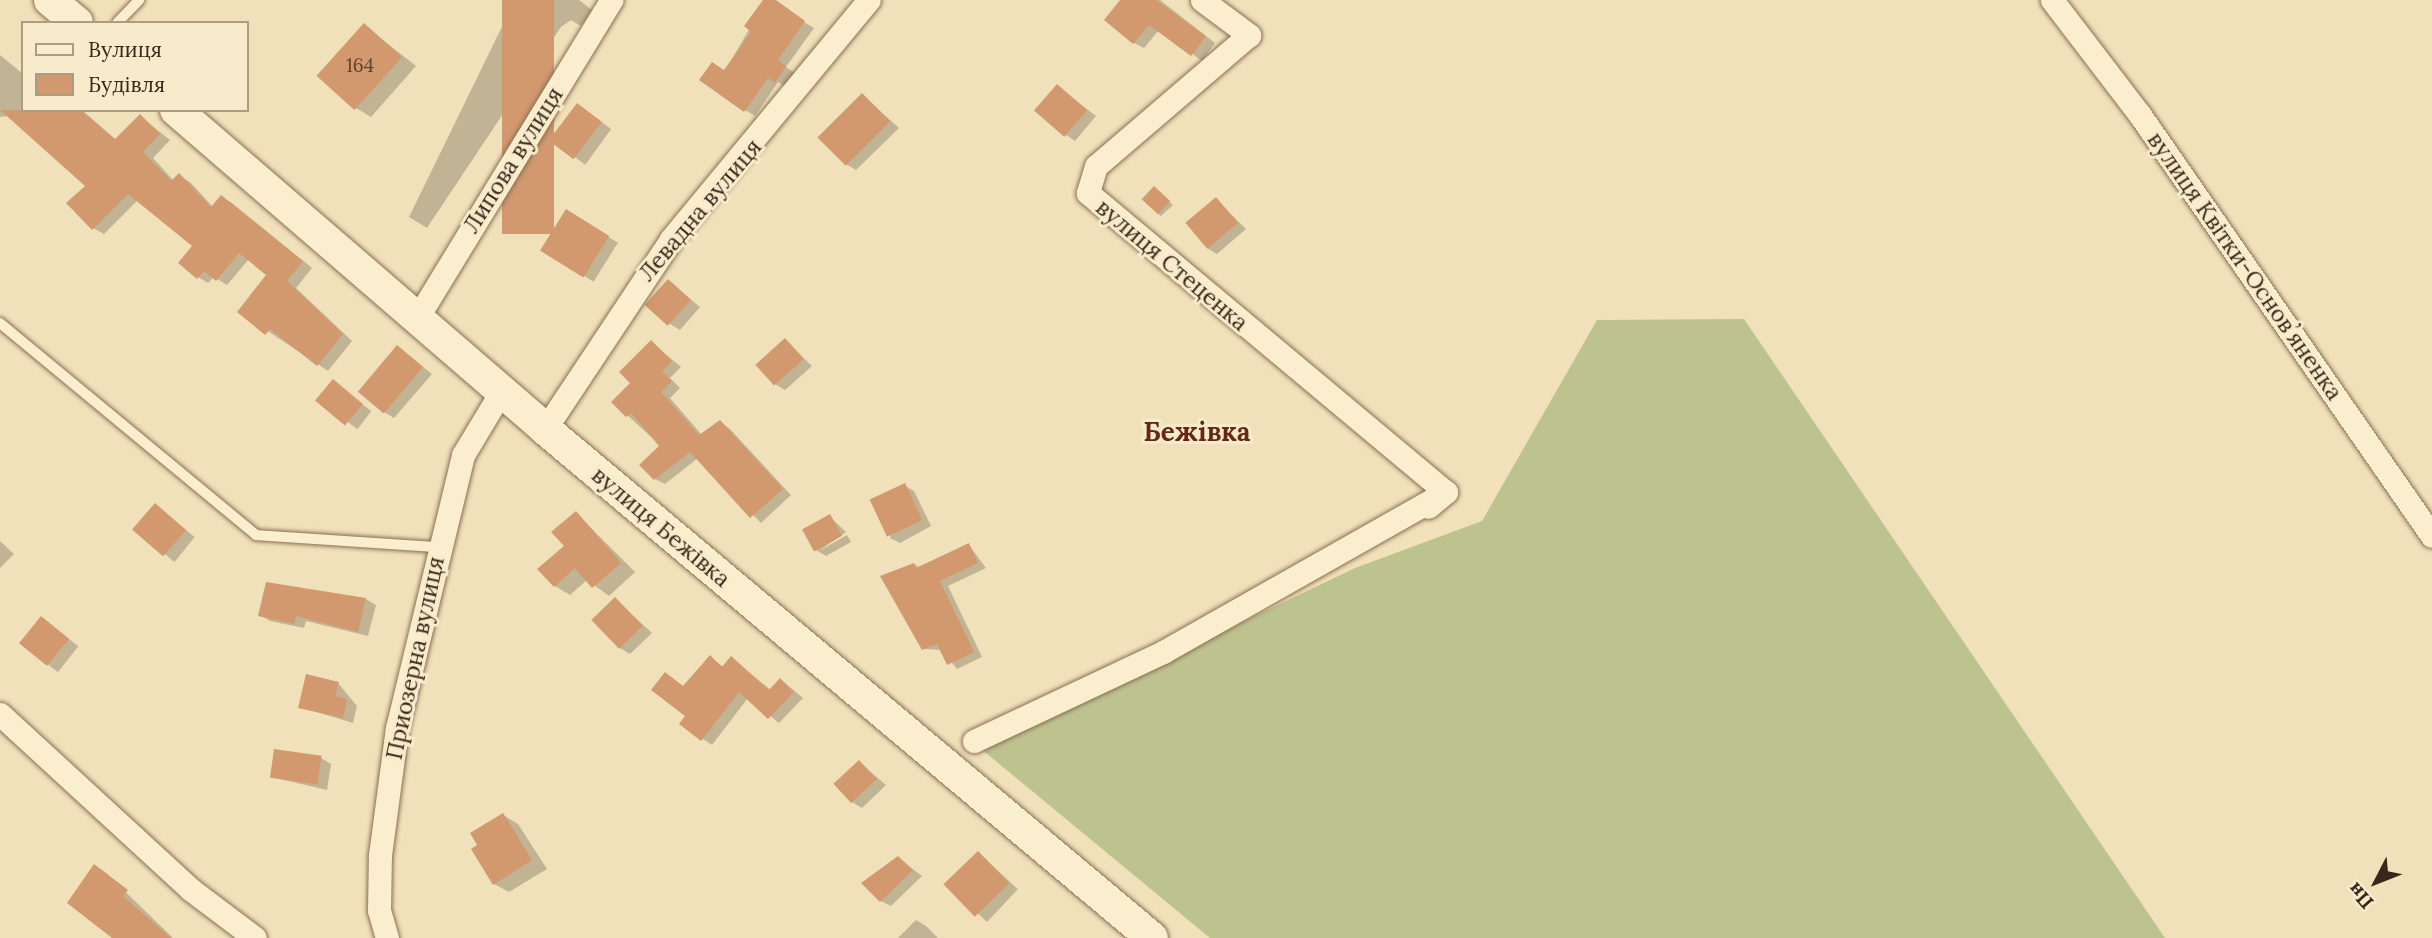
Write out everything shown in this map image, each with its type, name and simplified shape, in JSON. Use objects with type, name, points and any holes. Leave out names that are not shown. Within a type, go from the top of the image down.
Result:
[{"type":"main road","points":[[50,0],[75,21]]},
{"type":"main road","name":"вулиця Бежівка","points":[[178,112],[416,320],[1152,938]]},
{"type":"street","name":"Липова вулиця","points":[[416,320],[611,0]]},
{"type":"street","name":"Левадна вулиця","points":[[545,429],[671,239],[869,0]]},
{"type":"street","name":"вулиця Стеценка","points":[[1202,0],[1249,35],[1096,166],[1088,193],[1446,492]]},
{"type":"street","name":"вулиця Квітки-Основʼяненка","points":[[2052,0],[2140,115],[2432,536]]},
{"type":"street","name":"Приозерна вулиця","points":[[387,938],[379,910],[380,855],[397,728],[438,547],[463,454],[502,390]]},
{"type":"street","points":[[1428,508],[1446,492]]},
{"type":"street","points":[[974,741],[1163,652],[1446,492]]},
{"type":"street","points":[[0,714],[190,889],[255,938]]},
{"type":"lane","points":[[119,21],[139,0]]},
{"type":"lane","points":[[0,323],[256,535],[438,547]]},
{"type":"green space","points":[[1744,319],[2165,938],[1210,938],[980,748],[1355,568],[1482,521],[1597,320]]},
{"type":"building","points":[[502,0],[554,0],[554,234],[502,234]]},
{"type":"building","points":[[763,0],[776,0],[805,21],[778,60],[786,66],[775,83],[768,78],[744,112],[699,80],[712,62],[724,70],[751,32],[744,26]]},
{"type":"building","points":[[1120,0],[1156,0],[1206,36],[1191,56],[1149,25],[1133,44],[1104,20]]},
{"type":"building","points":[[364,23],[402,57],[354,110],[316,76]]},
{"type":"building","points":[[1057,84],[1087,110],[1064,137],[1034,110]]},
{"type":"building","points":[[862,93],[890,121],[846,166],[817,138]]},
{"type":"building","points":[[577,103],[602,122],[573,159],[549,141]]},
{"type":"building","points":[[0,110],[83,112],[115,139],[140,114],[160,134],[143,152],[171,181],[179,173],[211,207],[221,195],[303,261],[287,281],[343,334],[317,366],[270,329],[265,335],[237,312],[266,275],[239,253],[216,281],[204,271],[197,279],[178,263],[192,246],[128,194],[92,230],[66,203],[85,186]]},
{"type":"building","points":[[1154,186],[1170,201],[1158,214],[1142,199]]},
{"type":"building","points":[[1216,197],[1238,223],[1207,249],[1185,223]]},
{"type":"building","points":[[566,209],[609,236],[583,278],[540,251]]},
{"type":"building","points":[[668,279],[691,300],[668,326],[645,305]]},
{"type":"building","points":[[785,338],[804,359],[774,386],[755,365]]},
{"type":"building","points":[[651,340],[672,361],[662,371],[672,381],[661,392],[699,435],[720,420],[783,489],[750,518],[690,452],[654,480],[639,465],[659,446],[631,413],[626,417],[611,402],[630,383],[619,372]]},
{"type":"building","points":[[397,345],[423,367],[384,414],[358,392]]},
{"type":"building","points":[[333,379],[363,404],[345,426],[315,400]]},
{"type":"building","points":[[905,483],[922,520],[887,537],[870,499]]},
{"type":"building","points":[[155,503],[186,530],[163,556],[132,529]]},
{"type":"building","points":[[576,511],[621,563],[592,588],[575,568],[554,587],[537,569],[564,546],[551,532]]},
{"type":"building","points":[[830,514],[842,536],[814,551],[802,530]]},
{"type":"building","points":[[969,543],[978,563],[940,581],[974,652],[947,665],[937,644],[922,650],[880,576],[914,563],[916,568]]},
{"type":"building","points":[[266,582],[366,598],[358,632],[296,616],[294,624],[258,616]]},
{"type":"building","points":[[615,597],[643,626],[619,649],[591,620]]},
{"type":"building","points":[[41,616],[69,639],[47,666],[19,643]]},
{"type":"building","points":[[710,655],[722,667],[731,656],[769,690],[780,678],[794,692],[768,719],[739,692],[701,741],[679,724],[685,716],[651,690],[665,672],[683,686]]},
{"type":"building","points":[[306,674],[339,682],[335,696],[347,699],[343,718],[298,708]]},
{"type":"building","points":[[274,749],[322,756],[317,784],[270,778]]},
{"type":"building","points":[[859,760],[877,779],[851,803],[833,784]]},
{"type":"building","points":[[503,813],[532,860],[493,885],[471,849],[477,845],[470,833]]},
{"type":"building","points":[[978,851],[1009,883],[975,917],[943,884]]},
{"type":"building","points":[[898,856],[913,870],[880,902],[861,883]]},
{"type":"building","points":[[94,864],[128,890],[123,896],[171,938],[112,938],[67,903]]},
{"type":"district","name":"Бежівка","points":[[1197,432]]}]
